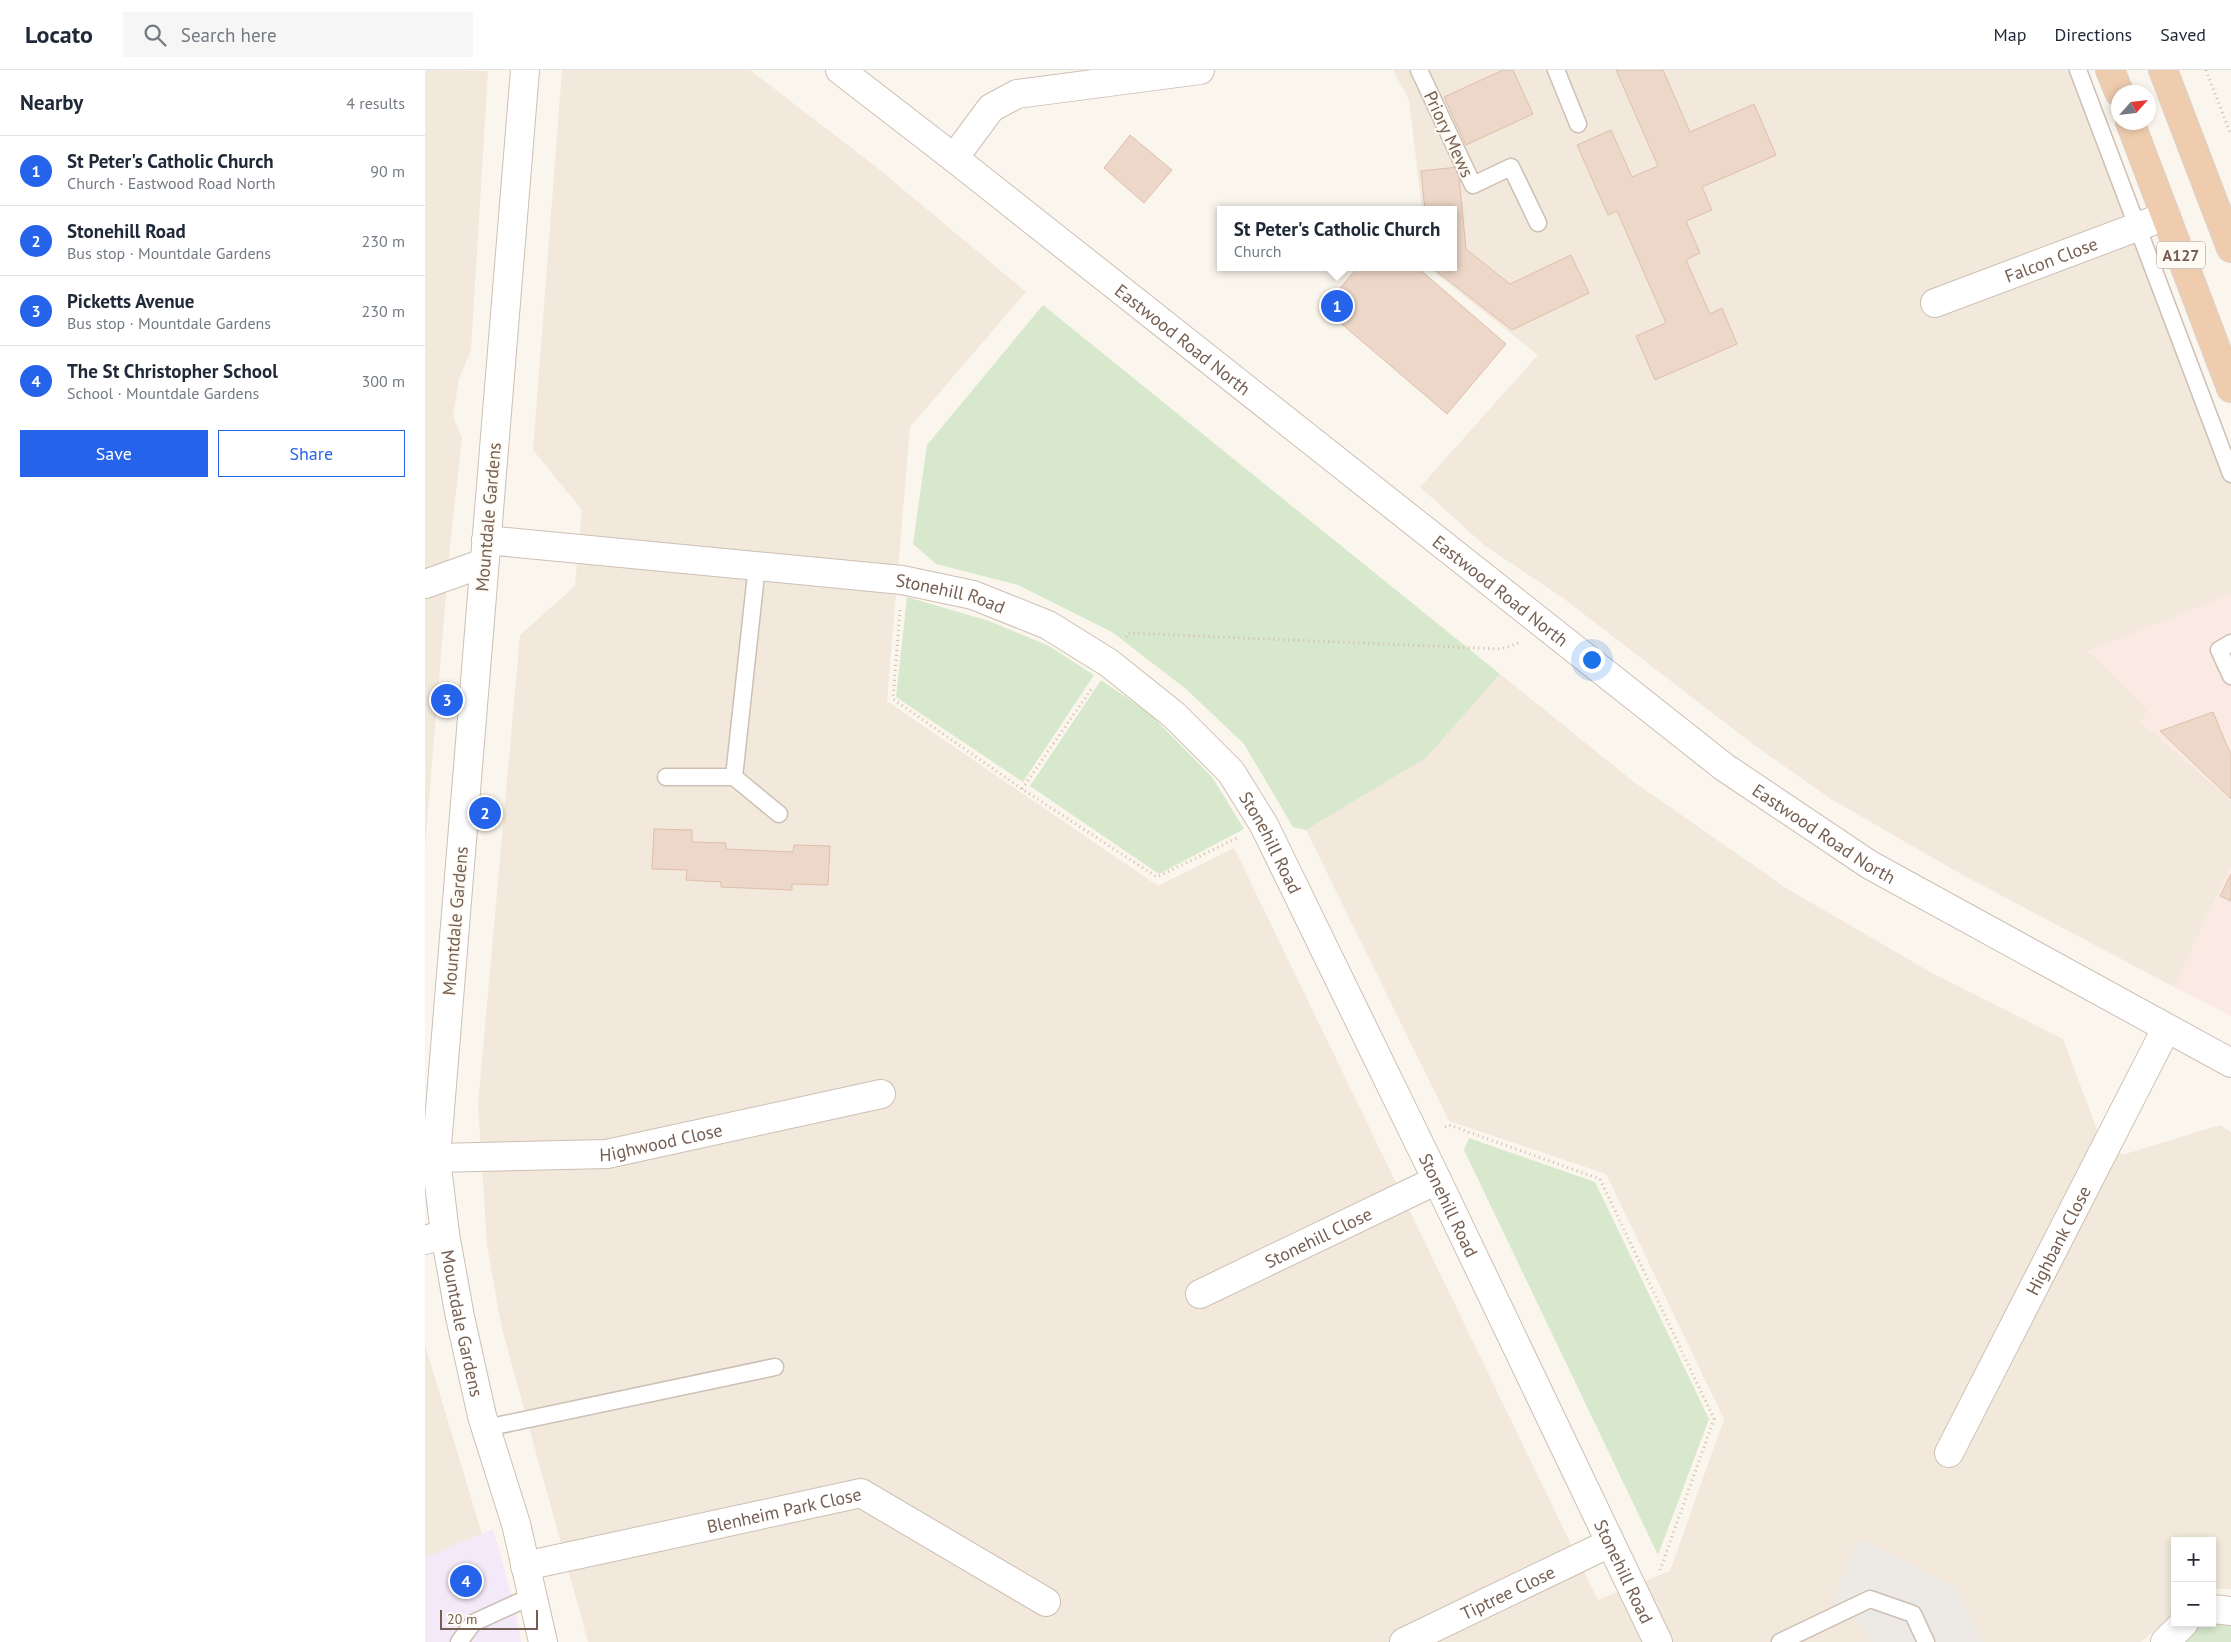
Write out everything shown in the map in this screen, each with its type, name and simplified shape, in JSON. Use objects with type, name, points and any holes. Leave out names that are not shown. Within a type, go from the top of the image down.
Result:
[{"type":"highway","points":[[2110,70],[2116,85]]},
{"type":"highway","name":"A127","points":[[2163,70],[2231,248]]},
{"type":"highway","name":"A127","points":[[2133,130],[2231,388]]},
{"type":"street","name":"Mountdale Gardens","points":[[525,70],[436,1158],[435,1237],[460,1317],[486,1428],[515,1524],[543,1642]]},
{"type":"street","name":"Eastwood Road North","points":[[840,70],[1724,766],[1870,865],[2231,1063]]},
{"type":"street","points":[[954,158],[991,108],[1017,94],[1200,70]]},
{"type":"street","name":"Falcon Close","points":[[1935,303],[2166,216]]},
{"type":"street","name":"Stonehill Road","points":[[485,552],[757,566],[902,580],[973,594],[1048,625],[1109,663],[1175,715],[1231,772],[1264,825],[1418,1140],[1658,1642]]},
{"type":"street","points":[[425,584],[485,552]]},
{"type":"street","name":"Highbank Close","points":[[1949,1453],[2166,1029]]},
{"type":"street","name":"Highwood Close","points":[[436,1158],[607,1154],[881,1094]]},
{"type":"street","name":"Stonehill Close","points":[[1200,1294],[1437,1180]]},
{"type":"street","name":"Blenheim Park Close","points":[[525,1566],[861,1493],[1046,1602]]},
{"type":"street","name":"Tiptree Close","points":[[1404,1642],[1611,1543]]},
{"type":"street","points":[[2216,1609],[2231,1611]]},
{"type":"street","points":[[2165,1642],[2180,1627]]},
{"type":"lane","name":"Priory Mews","points":[[1419,70],[1473,185],[1511,167],[1538,223]]},
{"type":"lane","points":[[1556,70],[1578,124]]},
{"type":"lane","points":[[2078,70],[2231,474]]},
{"type":"lane","points":[[733,777],[757,566]]},
{"type":"lane","points":[[2231,643],[2219,650],[2231,676]]},
{"type":"lane","points":[[666,777],[733,777],[779,814]]},
{"type":"lane","points":[[486,1428],[775,1367]]},
{"type":"lane","points":[[459,1642],[473,1622],[532,1596]]},
{"type":"lane","points":[[1780,1642],[1870,1599],[1913,1614],[1926,1642]]},
{"type":"path","points":[[2207,70],[2231,135]]},
{"type":"path","points":[[902,580],[893,699],[1022,789],[1157,878],[1264,825]]},
{"type":"path","points":[[1022,789],[1128,633],[1501,648],[1553,633]]},
{"type":"path","points":[[1418,1140],[1449,1125],[1600,1179],[1714,1419],[1660,1572],[1632,1588]]},
{"type":"shaded area","points":[[425,70],[488,71],[471,350],[459,379],[453,416],[462,438],[450,545],[425,849]]},
{"type":"shaded area","points":[[562,70],[750,70],[875,166],[1026,292],[910,427],[887,701],[1158,886],[1234,848],[1598,1600],[1670,1571],[1724,1419],[1606,1174],[1449,1121],[1306,830],[1426,758],[1500,674],[1634,782],[1786,888],[1932,973],[2063,1039],[2098,1132],[2122,1155],[2220,1125],[2231,1132],[2231,1589],[2216,1589],[2216,1537],[2171,1537],[2171,1617],[2141,1642],[588,1642],[501,1325],[487,1245],[478,1105],[520,635],[575,586],[582,510],[533,450]]},
{"type":"shaded area","points":[[1393,70],[2074,70],[2231,481],[2231,594],[2088,651],[2148,711],[2141,722],[2231,801],[2231,866],[2174,987],[1961,874],[1831,799],[1754,745],[1563,598],[1484,545],[1420,487],[1538,355],[1433,271],[1457,271],[1457,206],[1422,206],[1409,100]]},
{"type":"shaded area","points":[[2231,594],[2231,801],[2141,722],[2147,711],[2088,651]]},
{"type":"shaded area","points":[[2231,866],[2231,1016],[2174,987]]},
{"type":"shaded area","points":[[425,1345],[482,1534],[425,1558]]},
{"type":"shaded area","points":[[493,1529],[514,1604],[521,1642],[425,1642],[425,1558]]},
{"type":"shaded area","points":[[1858,1538],[1955,1587],[1984,1642],[1871,1642],[1864,1626],[1830,1609]]},
{"type":"green space","points":[[1043,305],[1500,674],[1426,758],[1306,830],[1293,827],[1244,744],[1186,689],[1112,632],[1018,585],[936,564],[913,544],[927,445]]},
{"type":"green space","points":[[907,597],[989,621],[1049,646],[1094,675],[1023,782],[896,697]]},
{"type":"green space","points":[[1101,680],[1149,713],[1212,777],[1244,829],[1159,874],[1030,786]]},
{"type":"green space","points":[[1469,1138],[1595,1182],[1709,1419],[1658,1555],[1464,1150]]},
{"type":"green space","points":[[2231,1617],[2231,1642],[2176,1642],[2194,1627],[2216,1627],[2216,1618]]},
{"type":"building","points":[[1503,70],[1513,70],[1533,114],[1466,145],[1444,97]]},
{"type":"building","points":[[1616,70],[1663,70],[1690,132],[1754,104],[1776,155],[1702,187],[1712,210],[1686,221],[1700,253],[1686,260],[1710,314],[1722,308],[1737,344],[1655,380],[1636,336],[1666,323],[1617,211],[1608,215],[1577,145],[1611,130],[1632,177],[1658,166]]},
{"type":"building","points":[[1130,135],[1172,170],[1144,203],[1104,168]]},
{"type":"building","points":[[1458,167],[1466,249],[1510,284],[1571,255],[1589,293],[1512,330],[1436,271],[1457,271],[1457,206],[1425,206],[1421,171]]},
{"type":"building","points":[[1355,271],[1422,271],[1506,344],[1447,414],[1323,308]]},
{"type":"building","points":[[2213,712],[2231,755],[2231,799],[2160,731]]},
{"type":"building","points":[[654,829],[692,830],[692,842],[726,843],[726,849],[793,852],[794,845],[830,846],[828,885],[792,884],[792,890],[721,887],[721,882],[686,880],[687,870],[652,869]]},
{"type":"building","points":[[2231,874],[2231,901],[2220,896]]},
{"type":"place","name":"St Peter's Catholic Church","points":[[1337,306]]},
{"type":"place","name":"Picketts Avenue","points":[[447,700]]},
{"type":"place","name":"Stonehill Road","points":[[485,813]]},
{"type":"place","name":"The St Christopher School","points":[[466,1581]]}]
